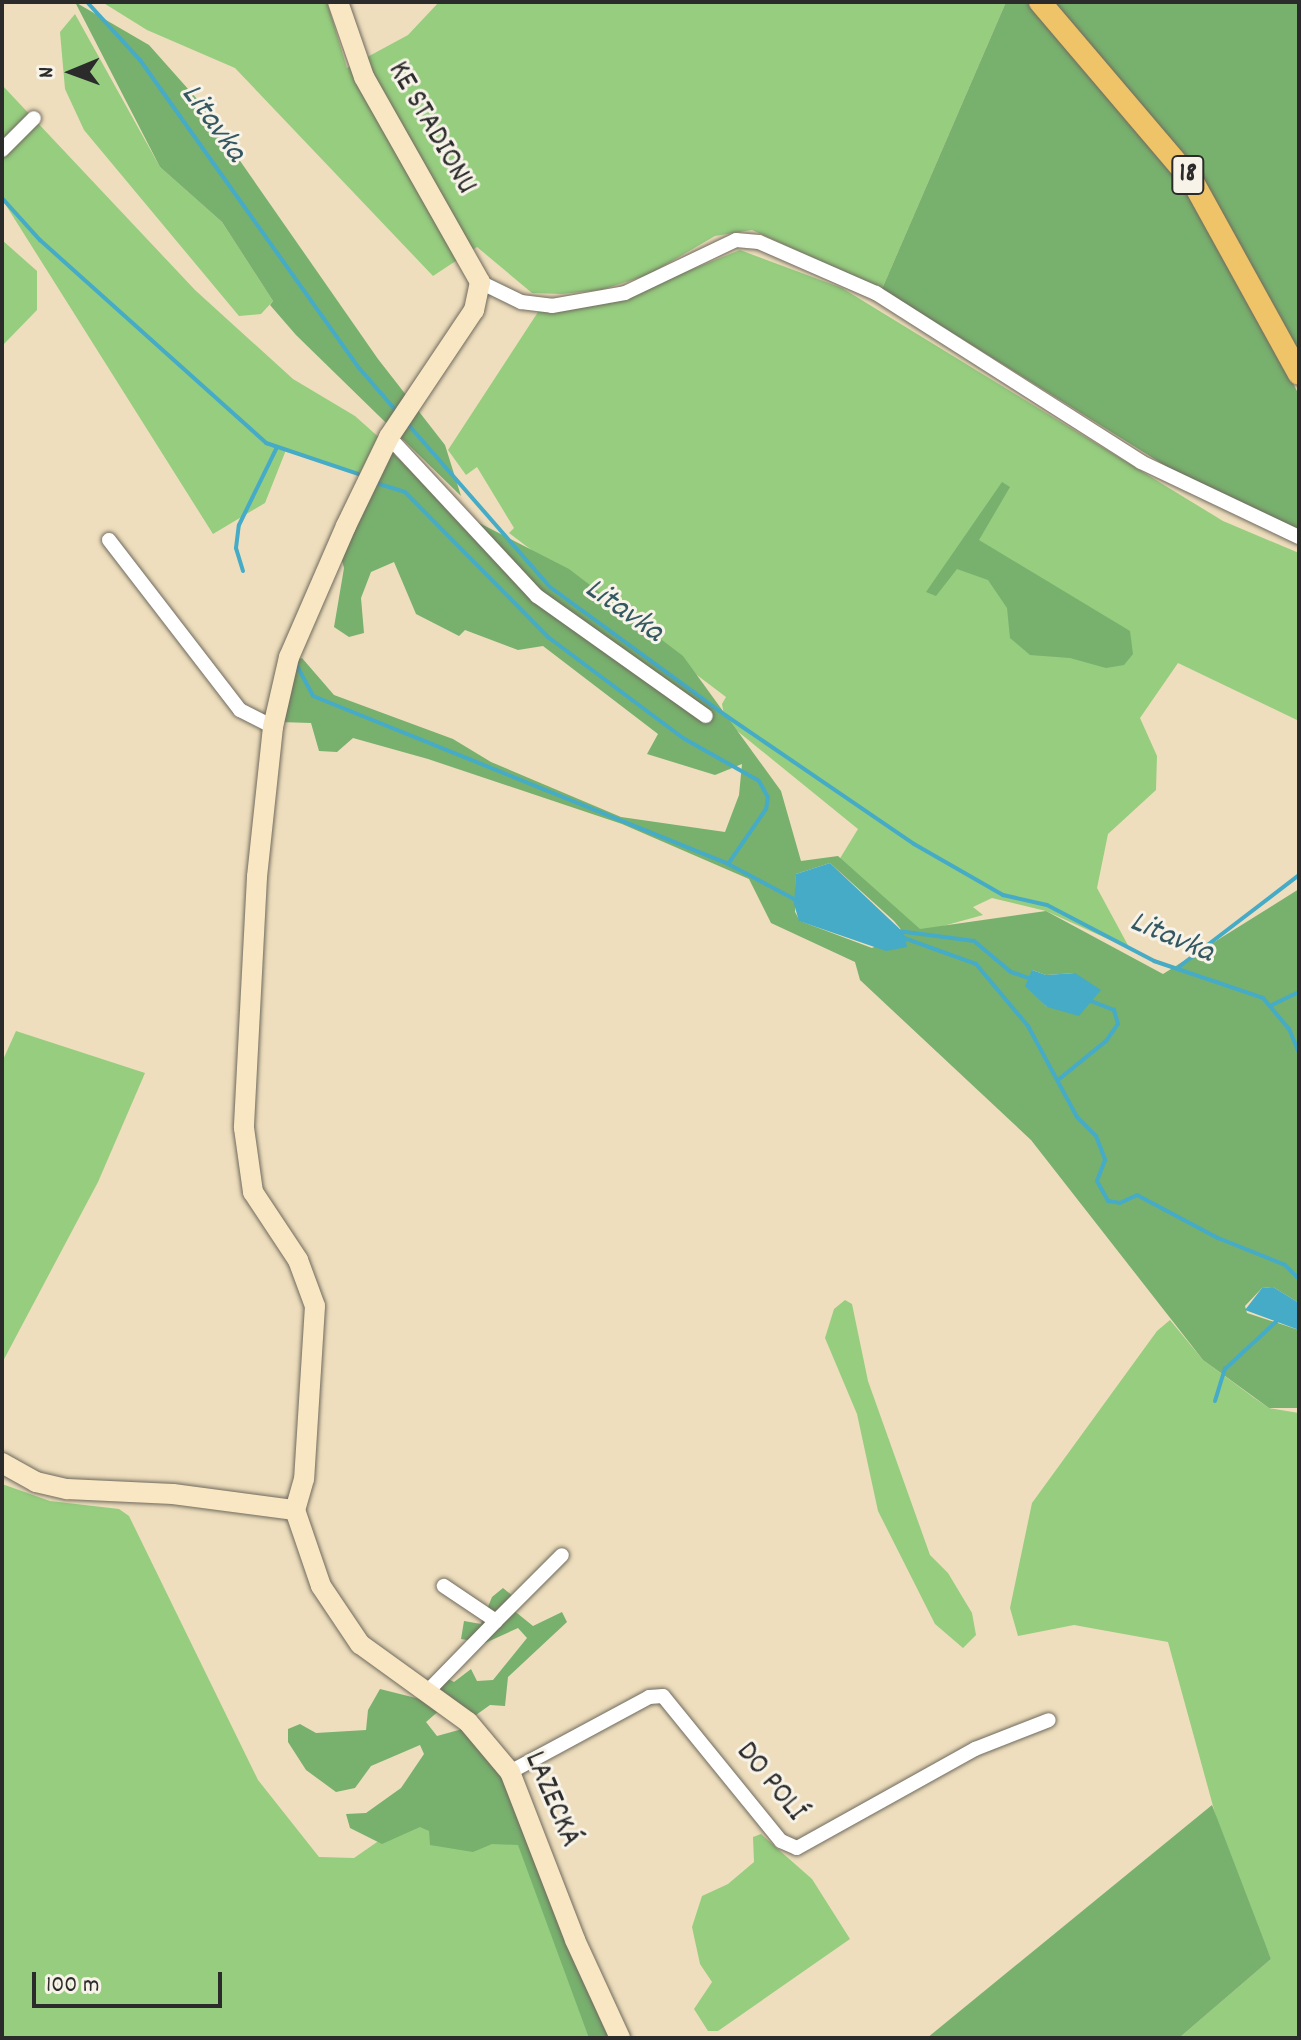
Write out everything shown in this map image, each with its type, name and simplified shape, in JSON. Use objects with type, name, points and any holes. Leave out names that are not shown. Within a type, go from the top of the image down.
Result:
[{"type":"main road","name":"18","points":[[1040,2],[1193,182],[1299,374]]},
{"type":"street","name":"KE STADIONU","points":[[338,2],[364,77],[480,282]]},
{"type":"street","points":[[2,150],[34,118]]},
{"type":"street","points":[[2,1463],[36,1482],[67,1489],[173,1494],[295,1510],[304,1479],[315,1306],[298,1260],[253,1192],[244,1128],[257,877],[273,727],[289,657],[392,432],[474,310],[480,282],[521,302],[552,306],[625,293],[736,240],[759,242],[876,293],[1141,462],[1299,537]]},
{"type":"street","points":[[392,432],[537,596],[706,716]]},
{"type":"street","points":[[109,540],[240,710],[273,727]]},
{"type":"street","name":"LAZECKÁ","points":[[295,1510],[316,1574],[341,1619],[374,1658],[482,1735],[510,1772],[575,1940],[620,2038]]},
{"type":"street","points":[[426,1693],[562,1555]]},
{"type":"street","points":[[444,1586],[496,1621]]},
{"type":"street","name":"DO POLÍ","points":[[510,1772],[649,1697],[663,1696],[781,1841],[797,1848],[975,1749],[1049,1720]]},
{"type":"green space","points":[[75,2],[149,45],[197,99],[378,359],[445,445],[461,496],[296,335],[270,305],[273,301],[222,222],[160,167]]},
{"type":"green space","points":[[102,2],[327,2],[347,68],[408,35],[439,2],[1006,2],[882,289],[752,230],[715,236],[648,275],[601,290],[561,294],[532,293],[477,247],[433,276],[235,68],[147,30]]},
{"type":"green space","points":[[1006,2],[1027,2],[1183,179],[1216,231],[1299,395],[1299,531],[1169,468],[882,289]]},
{"type":"green space","points":[[1046,2],[1299,2],[1299,356],[1232,232]]},
{"type":"green space","points":[[75,14],[160,167],[222,222],[273,301],[261,314],[239,316],[84,130],[65,89],[60,32]]},
{"type":"green space","points":[[2,85],[195,290],[293,379],[355,416],[383,441],[366,477],[286,450],[265,503],[213,534],[2,199]]},
{"type":"green space","points":[[2,240],[37,271],[37,310],[2,346]]},
{"type":"green space","points":[[740,250],[842,288],[1223,521],[1299,553],[1299,721],[1178,663],[1140,718],[1157,756],[1156,790],[1108,834],[1097,888],[1130,949],[1046,911],[992,898],[973,907],[983,915],[918,933],[839,860],[858,829],[725,721],[722,704],[726,697],[509,533],[514,528],[477,467],[466,475],[448,450],[538,312],[606,304]]},
{"type":"green space","points":[[385,446],[452,509],[569,569],[683,656],[781,791],[801,861],[838,856],[920,929],[1046,911],[1163,974],[1299,889],[1299,1303],[1273,1287],[1262,1288],[1245,1306],[1247,1313],[1299,1330],[1299,1408],[1269,1408],[1203,1360],[1031,1140],[860,980],[855,962],[771,923],[749,879],[622,824],[428,759],[353,738],[337,752],[319,751],[311,723],[279,722],[281,664],[302,658],[334,695],[453,739],[491,762],[621,817],[725,832],[739,795],[742,764],[715,775],[647,754],[658,734],[543,646],[518,650],[465,630],[459,636],[416,614],[394,562],[371,572],[361,598],[364,633],[349,637],[334,627],[344,568],[338,546]],"holes":[[[830,863],[894,921],[904,933],[872,948],[800,921],[795,912],[796,874]],[[1032,970],[1046,975],[1075,973],[1047,1007],[1038,997]]]},
{"type":"green space","points":[[1002,482],[1010,487],[979,540],[1130,631],[1133,654],[1124,665],[1106,668],[1070,658],[1030,655],[1010,638],[1007,608],[988,580],[957,569],[936,596],[926,592]]},
{"type":"green space","points":[[16,1031],[145,1073],[98,1182],[2,1363],[2,1062]]},
{"type":"green space","points":[[845,1300],[852,1304],[868,1381],[930,1555],[948,1573],[972,1613],[976,1635],[963,1648],[935,1624],[878,1511],[857,1414],[825,1338],[834,1309]]},
{"type":"green space","points":[[1170,1320],[1203,1360],[1253,1397],[1269,1408],[1299,1413],[1299,2038],[1179,2038],[1271,1959],[1224,1846],[1168,1642],[1074,1625],[1018,1636],[1010,1608],[1032,1503],[1157,1331]]},
{"type":"green space","points":[[2,1484],[50,1501],[119,1509],[129,1516],[258,1780],[319,1857],[354,1858],[406,1822],[520,1835],[599,2038],[2,2038]]},
{"type":"green space","points":[[503,1588],[514,1597],[507,1605],[533,1626],[562,1612],[567,1622],[508,1677],[505,1706],[490,1705],[469,1720],[448,1703],[426,1722],[437,1736],[466,1728],[497,1762],[615,2038],[589,2038],[518,1845],[492,1844],[473,1852],[430,1845],[429,1831],[420,1827],[382,1844],[350,1828],[346,1814],[366,1813],[401,1788],[424,1754],[420,1745],[371,1766],[355,1788],[336,1792],[306,1770],[288,1742],[288,1729],[300,1724],[316,1733],[366,1730],[368,1710],[380,1689],[424,1700],[441,1675],[454,1682],[471,1669],[477,1681],[493,1680],[527,1638],[518,1628],[485,1643],[461,1639],[464,1621],[481,1624],[492,1597]]},
{"type":"green space","points":[[1212,1805],[1271,1959],[1179,2038],[927,2038]]},
{"type":"green space","points":[[761,1834],[812,1879],[850,1939],[718,2031],[708,2031],[694,2009],[712,1982],[700,1964],[692,1927],[702,1896],[728,1884],[754,1862],[753,1837]]},
{"type":"water","points":[[830,863],[904,933],[907,947],[886,951],[799,921],[794,904],[796,874]]},
{"type":"water","points":[[1032,970],[1046,975],[1075,973],[1101,990],[1079,1016],[1047,1007],[1025,986]]},
{"type":"water","points":[[1273,1287],[1299,1303],[1299,1330],[1245,1310],[1262,1288]]},
{"type":"waterway","name":"Litavka","points":[[87,2],[140,60],[360,369],[398,413]]},
{"type":"waterway","points":[[2,198],[40,240],[266,443],[358,474]]},
{"type":"waterway","name":"Litavka","points":[[406,422],[550,587],[725,715],[914,844],[1003,895],[1047,905],[1154,961],[1263,998],[1289,1029],[1299,1052]]},
{"type":"waterway","points":[[243,571],[236,548],[239,525],[277,447]]},
{"type":"waterway","points":[[379,484],[405,492],[548,637],[683,738],[759,781],[768,797],[766,809],[728,864],[798,901]]},
{"type":"waterway","points":[[295,662],[313,696],[728,864]]},
{"type":"waterway","points":[[1180,966],[1299,875]]},
{"type":"waterway","points":[[898,931],[974,941],[1011,972],[1031,979]]},
{"type":"waterway","points":[[904,938],[976,964],[1028,1026],[1077,1117],[1096,1136],[1105,1160],[1097,1181],[1108,1201],[1120,1203],[1137,1195],[1218,1238],[1285,1265],[1299,1279]]},
{"type":"waterway","points":[[1270,1006],[1299,992]]},
{"type":"waterway","points":[[1058,1080],[1106,1041],[1118,1024],[1114,1010],[1088,1000]]},
{"type":"waterway","points":[[1215,1401],[1225,1369],[1278,1320]]}]
